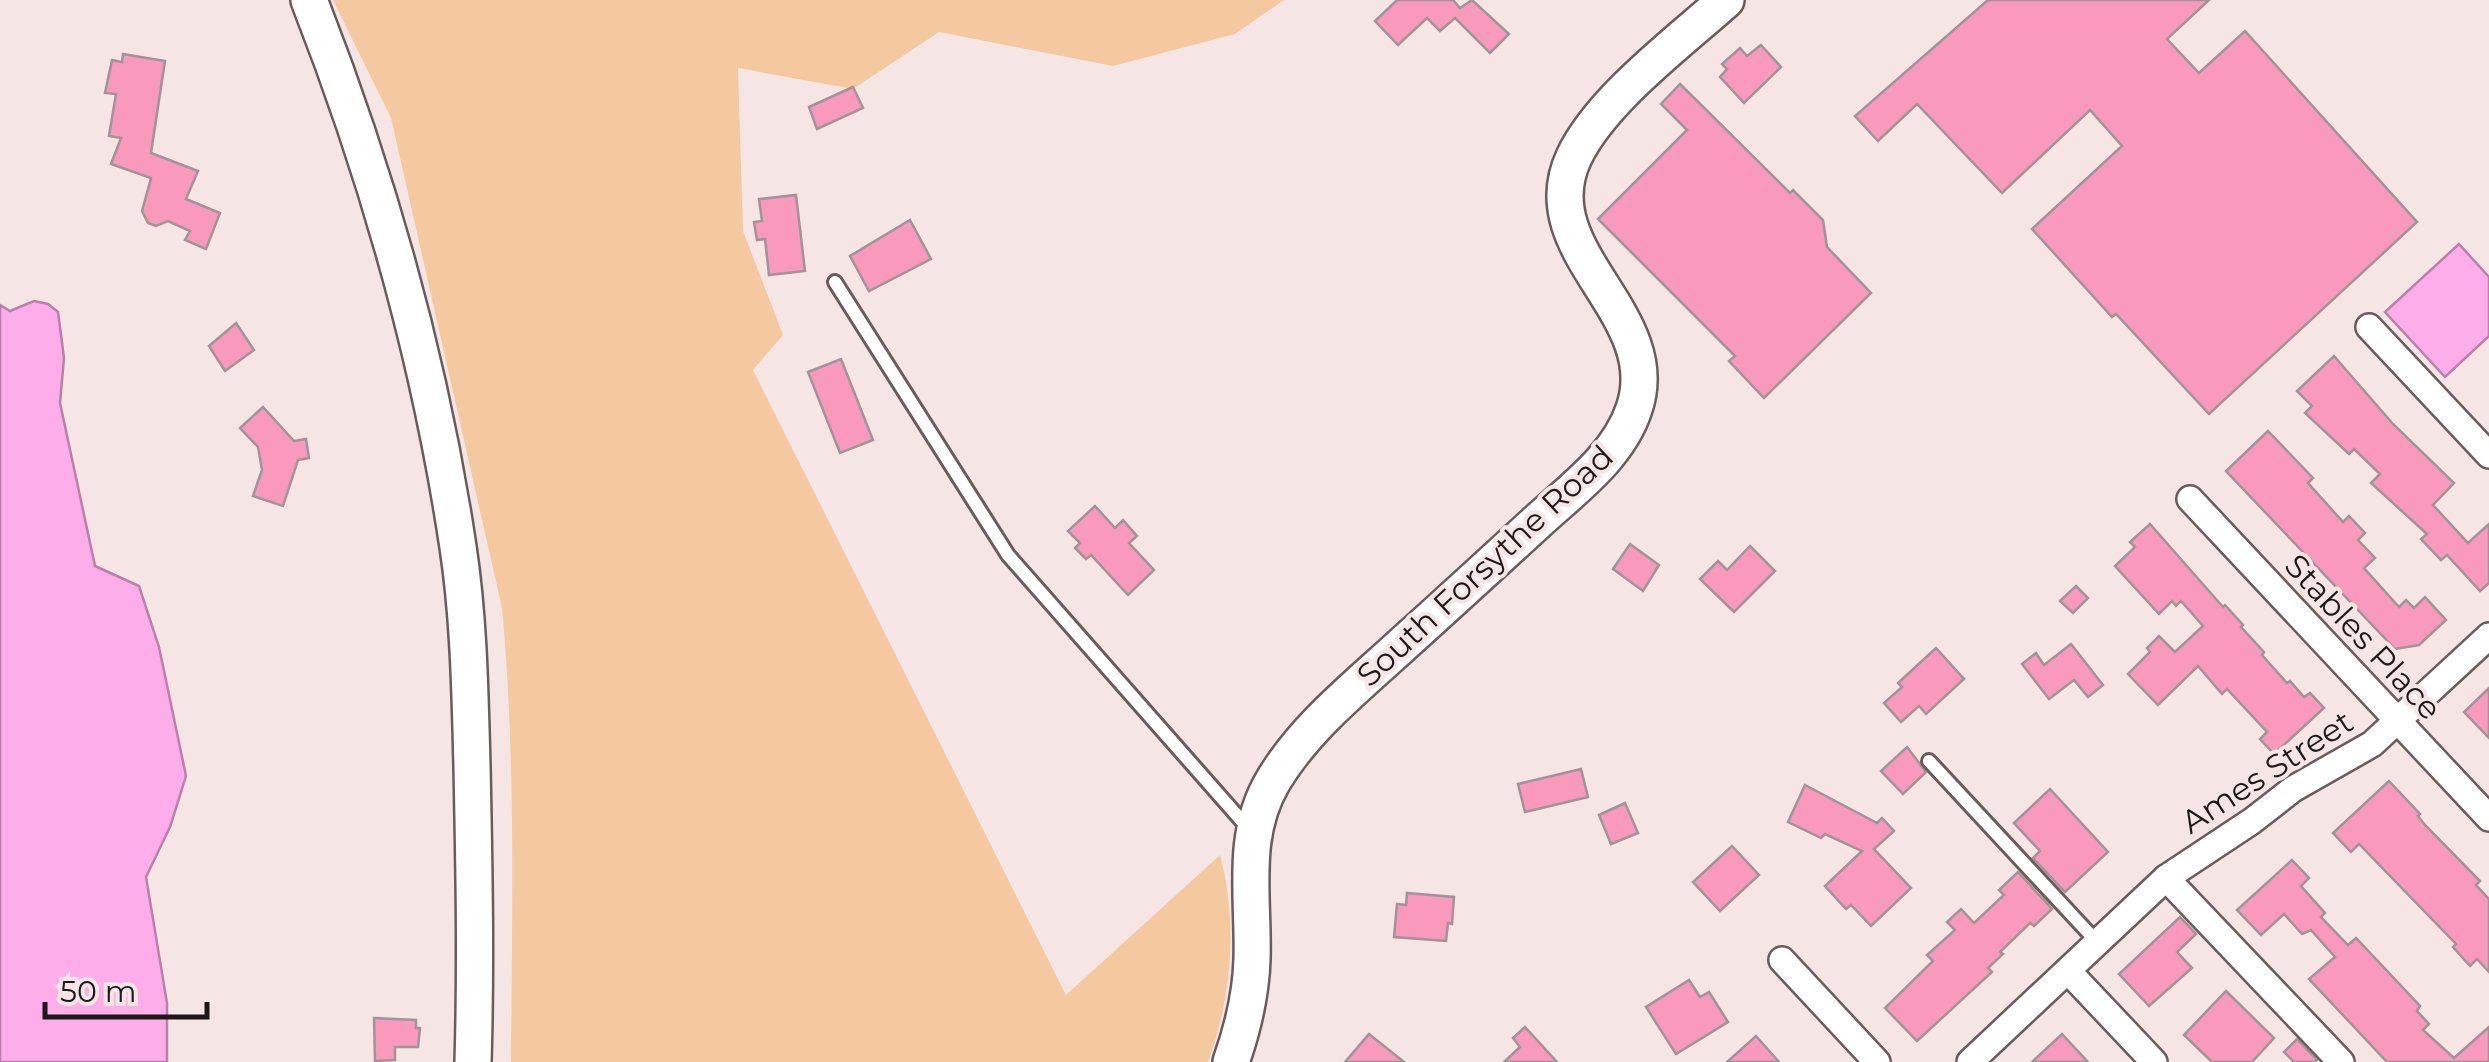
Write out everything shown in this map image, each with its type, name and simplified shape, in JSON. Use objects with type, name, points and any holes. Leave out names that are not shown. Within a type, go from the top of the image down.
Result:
[{"type":"street","points":[[309,0],[397,258],[433,412],[458,547],[470,699],[473,1062]]},
{"type":"street","name":"South Forsythe Road","points":[[1231,1062],[1243,1026],[1250,984],[1250,870],[1254,834],[1273,780],[1313,730],[1592,472],[1624,431],[1636,404],[1636,349],[1568,227],[1564,204],[1569,171],[1582,143],[1602,115],[1726,0]]},
{"type":"street","points":[[2369,326],[2489,455]]},
{"type":"street","name":"Stables Place","points":[[2190,499],[2489,818]]},
{"type":"street","name":"Ames Street","points":[[1970,1062],[2166,878],[2293,789],[2372,744],[2489,636]]},
{"type":"street","name":"Ames Street","points":[[2166,878],[2341,1062]]},
{"type":"street","points":[[1782,960],[1877,1062]]},
{"type":"street","points":[[2068,971],[2154,1062]]},
{"type":"lane","points":[[835,282],[1024,576],[1254,834]]},
{"type":"lane","points":[[1929,761],[2098,942]]},
{"type":"shaded area","points":[[333,0],[1284,0],[1235,34],[1113,66],[939,32],[853,89],[738,68],[743,231],[783,335],[753,370],[1066,995],[1220,855],[1229,907],[1230,960],[1223,1012],[1208,1062],[511,1062],[511,778],[502,608],[391,118]]},
{"type":"shaded area","points":[[2459,244],[2489,277],[2489,336],[2445,377],[2385,312]]},
{"type":"shaded area","points":[[34,301],[48,304],[58,312],[64,358],[60,403],[95,566],[139,586],[159,647],[186,776],[170,827],[146,877],[167,1003],[167,1062],[0,1062],[0,305],[10,311]]},
{"type":"building","points":[[1397,0],[1453,0],[1460,8],[1472,0],[1509,34],[1490,53],[1455,18],[1440,31],[1427,18],[1398,45],[1375,21]]},
{"type":"building","points":[[1988,0],[2209,0],[2167,39],[2199,73],[2245,31],[2417,222],[2209,414],[2116,314],[2112,317],[2032,229],[2122,146],[2090,110],[2002,193],[1917,104],[1878,141],[1855,116]]},
{"type":"building","points":[[1761,45],[1781,67],[1744,103],[1720,77],[1727,69],[1722,64],[1740,48],[1747,56]]},
{"type":"building","points":[[123,54],[165,61],[151,153],[198,171],[186,199],[220,213],[206,249],[185,240],[190,231],[168,221],[156,226],[148,223],[142,211],[151,178],[111,164],[121,138],[109,136],[116,94],[105,93],[112,60],[122,62]]},
{"type":"building","points":[[1680,84],[1790,193],[1793,190],[1823,220],[1827,247],[1871,293],[1764,398],[1729,361],[1735,356],[1598,219],[1687,130],[1661,104]]},
{"type":"building","points":[[853,87],[863,108],[817,129],[809,107]]},
{"type":"building","points":[[796,195],[805,271],[769,275],[765,239],[757,240],[754,222],[762,221],[759,199]]},
{"type":"building","points":[[910,220],[931,259],[869,291],[850,256]]},
{"type":"building","points":[[236,323],[254,350],[225,371],[209,346]]},
{"type":"building","points":[[2334,356],[2393,424],[2454,483],[2433,505],[2468,543],[2489,524],[2489,583],[2480,591],[2447,555],[2441,560],[2421,539],[2427,534],[2371,483],[2380,474],[2354,449],[2349,454],[2305,413],[2312,406],[2297,391]]},
{"type":"building","points":[[841,359],[873,440],[840,453],[808,372]]},
{"type":"building","points":[[263,407],[294,441],[306,439],[309,458],[298,460],[283,506],[253,496],[262,470],[258,447],[240,428]]},
{"type":"building","points":[[2268,431],[2313,478],[2308,483],[2343,522],[2349,516],[2365,533],[2358,540],[2375,558],[2364,568],[2399,607],[2406,600],[2414,608],[2425,597],[2446,620],[2419,645],[2395,649],[2226,471]]},
{"type":"building","points":[[1095,506],[1115,528],[1123,520],[1137,536],[1129,543],[1154,570],[1128,595],[1091,555],[1086,559],[1075,548],[1080,543],[1068,531]]},
{"type":"building","points":[[2150,524],[2243,625],[2287,683],[2290,681],[2304,697],[2310,693],[2324,708],[2274,754],[2260,739],[2267,732],[2227,689],[2222,694],[2198,666],[2158,705],[2128,674],[2150,652],[2147,648],[2159,636],[2175,652],[2203,626],[2181,601],[2176,606],[2172,601],[2159,614],[2115,566],[2135,547],[2130,542]]},
{"type":"building","points":[[1630,544],[1659,565],[1643,591],[1613,569]]},
{"type":"building","points":[[1750,546],[1775,571],[1734,612],[1700,579],[1718,561],[1727,570]]},
{"type":"building","points":[[2076,586],[2088,598],[2073,613],[2060,601]]},
{"type":"building","points":[[2071,644],[2103,685],[2088,697],[2074,680],[2049,699],[2022,664],[2036,653],[2044,665]]},
{"type":"building","points":[[1936,648],[1964,679],[1926,714],[1919,706],[1901,722],[1884,703],[1902,687],[1898,683]]},
{"type":"building","points":[[2489,688],[2489,738],[2464,712]]},
{"type":"building","points":[[1907,747],[1926,772],[1903,794],[1881,771]]},
{"type":"building","points":[[1581,769],[1588,797],[1525,812],[1518,784]]},
{"type":"building","points":[[2389,781],[2480,881],[2476,885],[2489,899],[2489,972],[2477,959],[2470,966],[2453,947],[2456,944],[2359,844],[2351,852],[2333,833]]},
{"type":"building","points":[[1805,785],[1877,823],[1882,818],[1894,831],[1874,849],[1911,888],[1871,926],[1851,905],[1846,909],[1825,886],[1862,851],[1788,822]]},
{"type":"building","points":[[2050,789],[2108,852],[2065,892],[2033,858],[2040,851],[2014,823]]},
{"type":"building","points":[[1625,803],[1638,833],[1611,844],[1599,815]]},
{"type":"building","points":[[1732,846],[1759,875],[1720,911],[1693,882]]},
{"type":"building","points":[[2292,860],[2309,878],[2301,886],[2325,913],[2321,917],[2348,945],[2356,938],[2420,1006],[2417,1011],[2429,1024],[2423,1030],[2454,1058],[2489,1027],[2489,1062],[2387,1062],[2309,979],[2335,957],[2311,930],[2302,934],[2284,914],[2261,935],[2237,910]]},
{"type":"building","points":[[2018,872],[2052,909],[2034,926],[2030,923],[2000,952],[2003,954],[1988,968],[1992,972],[1917,1041],[1885,1008],[1933,961],[1927,955],[1955,930],[1947,922],[1961,909],[1974,923],[2004,895],[1999,890]]},
{"type":"building","points":[[1407,893],[1454,897],[1446,941],[1394,937],[1397,904],[1406,905]]},
{"type":"building","points":[[2180,917],[2196,934],[2177,952],[2192,968],[2149,1006],[2119,974]]},
{"type":"building","points":[[1689,980],[1700,997],[1709,992],[1728,1022],[1676,1054],[1646,1007]]},
{"type":"building","points":[[2226,991],[2274,1038],[2252,1062],[2212,1062],[2184,1035]]},
{"type":"building","points":[[374,1018],[416,1020],[416,1028],[420,1028],[418,1047],[395,1047],[395,1060],[375,1061]]},
{"type":"building","points":[[1525,1027],[1557,1062],[1504,1062],[1520,1047],[1513,1038]]},
{"type":"building","points":[[1369,1034],[1404,1062],[1345,1062]]},
{"type":"building","points":[[2062,1034],[2088,1062],[2032,1062]]},
{"type":"building","points":[[1756,1036],[1779,1062],[1727,1062]]},
{"type":"building","points":[[2297,1039],[2317,1060],[2294,1062],[2284,1052]]}]
